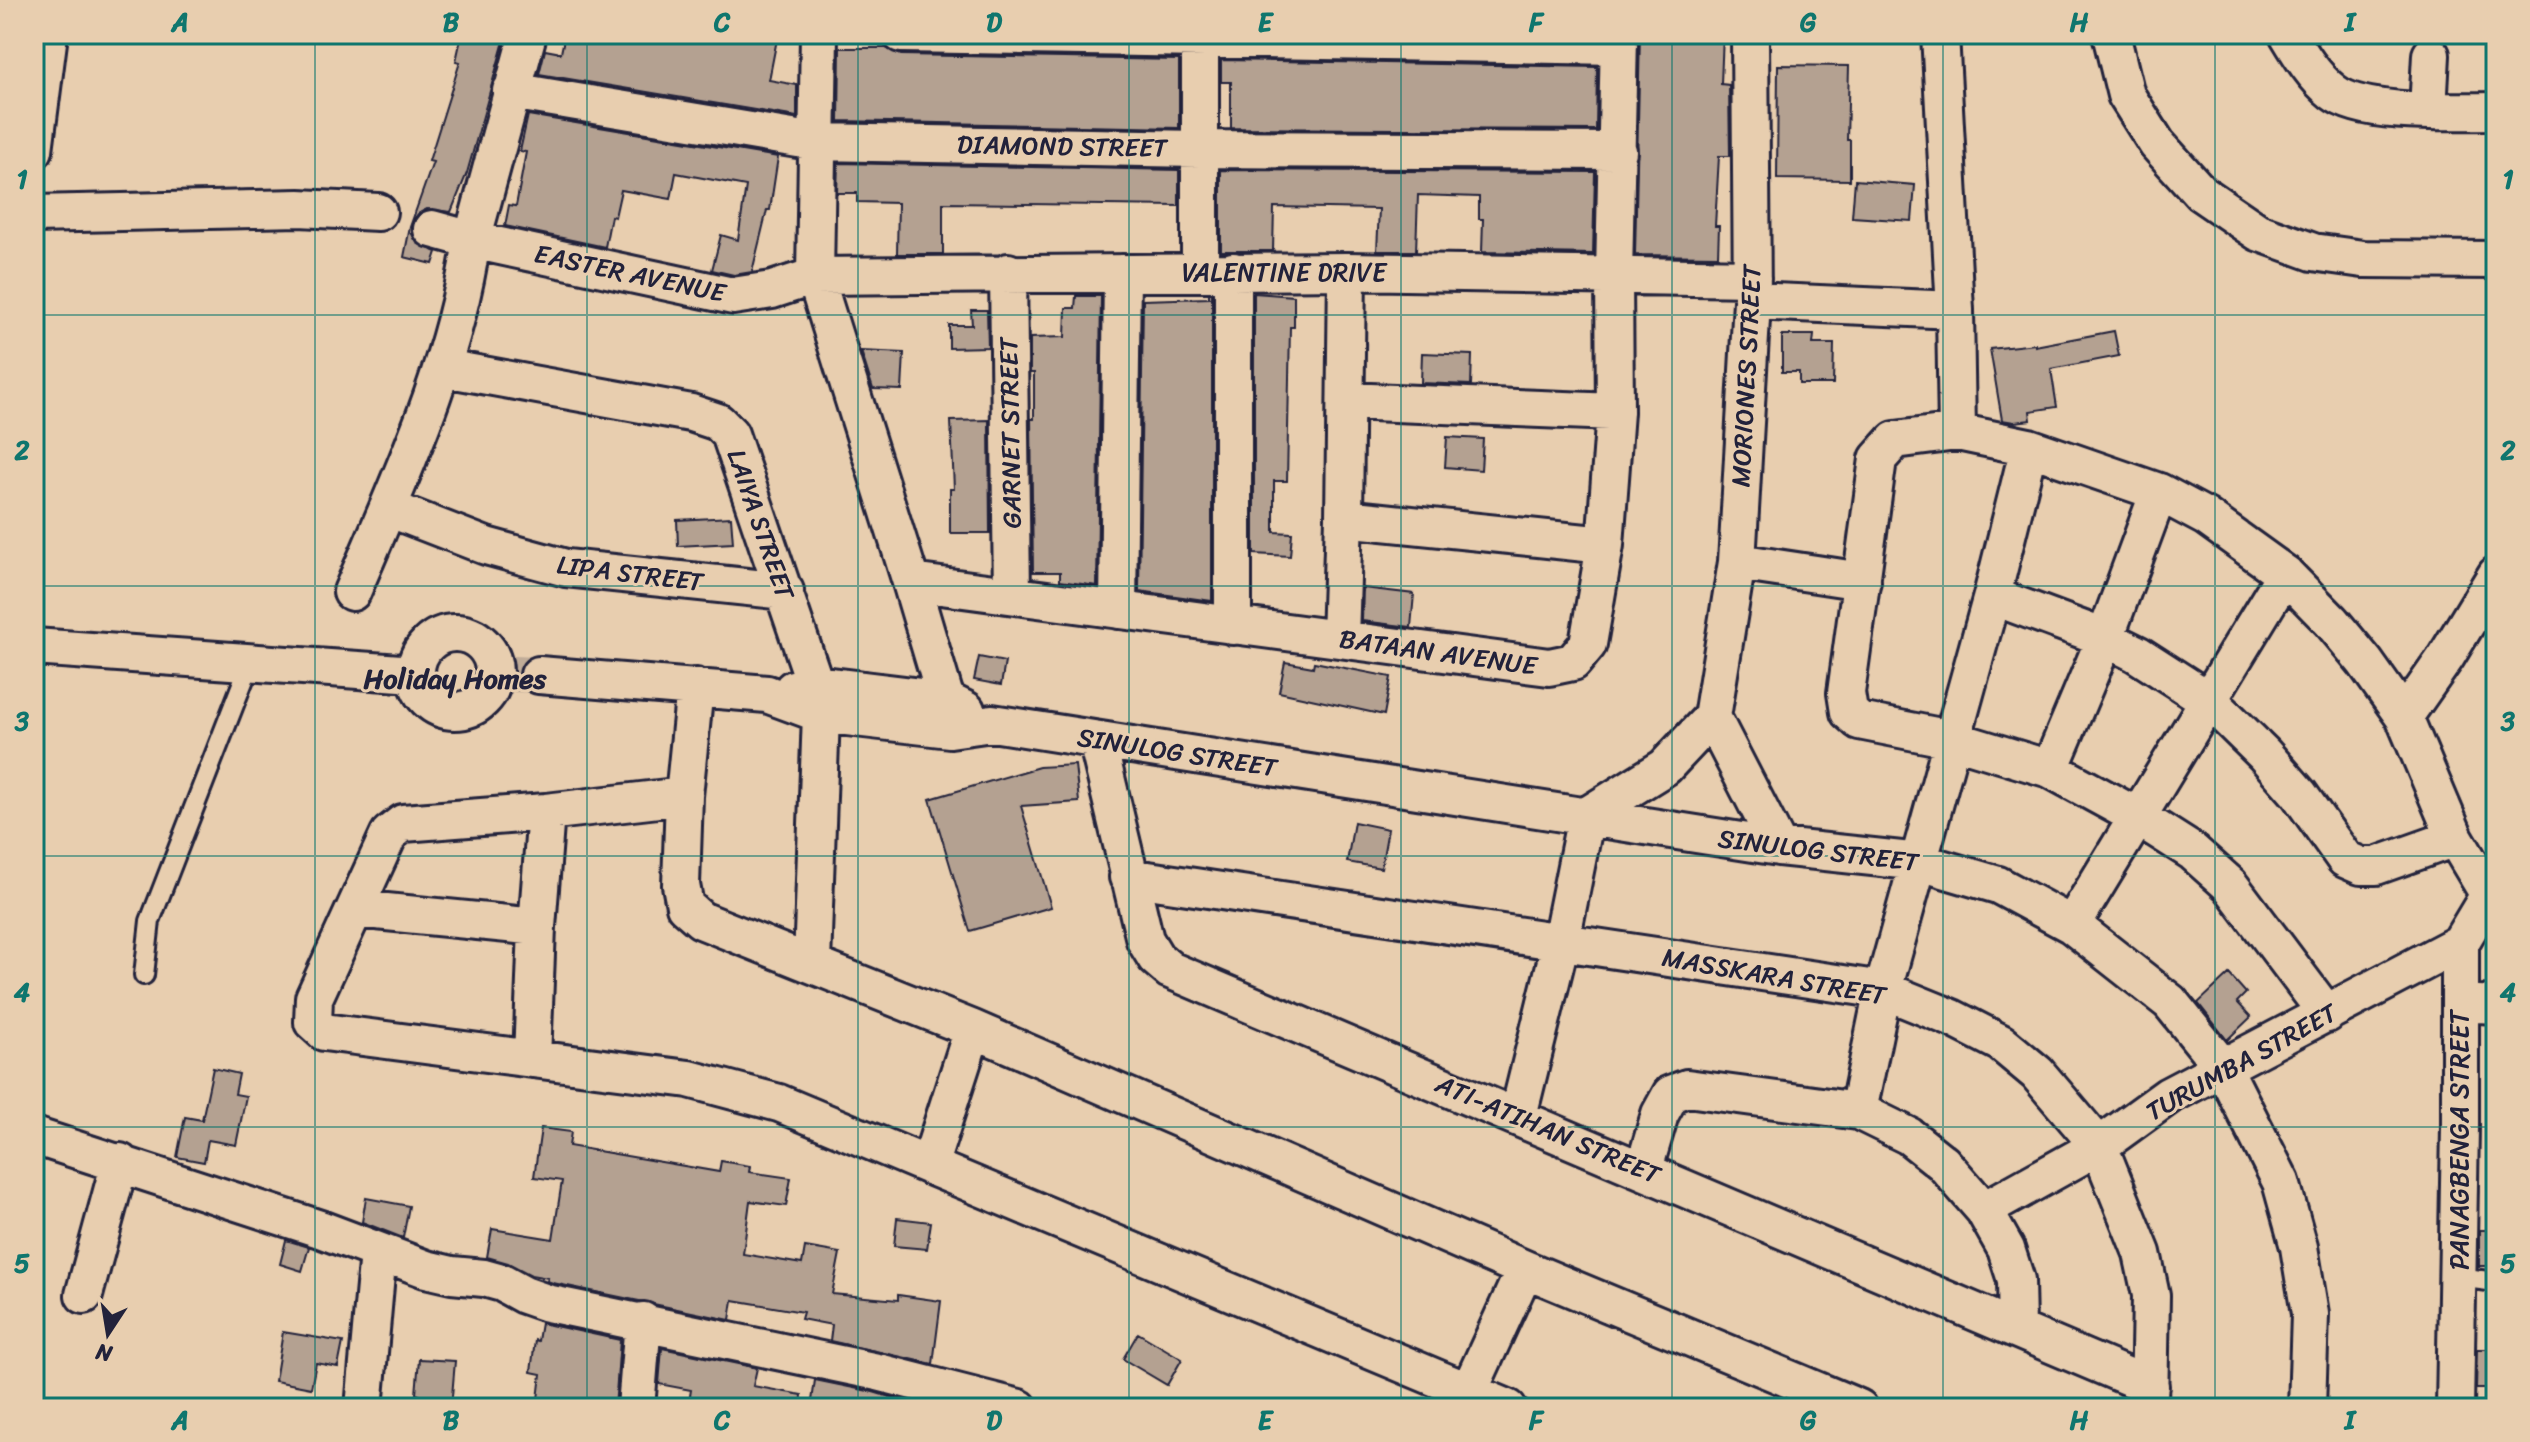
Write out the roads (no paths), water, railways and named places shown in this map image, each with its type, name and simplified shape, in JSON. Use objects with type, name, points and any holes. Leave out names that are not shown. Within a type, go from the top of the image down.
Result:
[{"type":"street","points":[[34,150],[49,34]]},
{"type":"street","points":[[352,592],[444,368],[458,319],[472,240],[528,34]]},
{"type":"street","points":[[819,34],[815,276],[911,582],[948,714]]},
{"type":"street","points":[[901,34],[1619,40]]},
{"type":"street","name":"MORIONES STREET","points":[[1712,717],[1737,562],[1752,290],[1750,34]]},
{"type":"street","points":[[1940,34],[1955,310],[1957,432]]},
{"type":"street","points":[[2111,34],[2126,95],[2157,144],[2201,193],[2258,232],[2313,252],[2363,259],[2496,260]]},
{"type":"street","points":[[2288,34],[2306,63],[2334,93],[2361,106],[2496,111]]},
{"type":"street","points":[[1200,36],[1199,149],[1216,271],[1233,626]]},
{"type":"street","name":"BATAAN AVENUE","points":[[911,582],[1549,667],[1573,662],[1588,644],[1605,545],[1615,412],[1614,277],[1619,40]]},
{"type":"street","points":[[2428,110],[2431,55]]},
{"type":"street","name":"DIAMOND STREET","points":[[511,91],[816,142],[1199,149],[1618,151]]},
{"type":"street","points":[[34,214],[299,208],[378,212]]},
{"type":"street","name":"EASTER AVENUE","points":[[432,229],[733,296],[772,290],[815,276]]},
{"type":"street","points":[[1340,638],[1347,271]]},
{"type":"street","name":"VALENTINE DRIVE","points":[[815,276],[1347,271],[1614,277],[1955,310]]},
{"type":"street","name":"GARNET STREET","points":[[1008,272],[1012,595]]},
{"type":"street","points":[[1118,610],[1122,273]]},
{"type":"street","name":"LAIYA STREET","points":[[444,368],[691,413],[718,422],[730,434],[785,591],[818,699],[812,963]]},
{"type":"street","points":[[1346,401],[1615,412]]},
{"type":"street","points":[[2327,1014],[2230,885],[2193,852],[2138,817],[2050,769],[1951,739],[1859,721],[1849,712],[1846,693],[1878,459],[1895,440],[1957,432],[2029,447],[2159,492],[2206,517],[2285,574],[2339,631],[2404,717],[2455,838],[2492,889],[2460,943]]},
{"type":"street","points":[[1858,1111],[1883,990],[1992,596],[2029,447]]},
{"type":"street","points":[[2050,769],[2105,638],[2159,492]]},
{"type":"street","name":"LIPA STREET","points":[[388,508],[486,546],[566,568],[785,591]]},
{"type":"street","points":[[1344,518],[1605,545]]},
{"type":"street","points":[[1737,562],[1862,581]]},
{"type":"street","points":[[2072,925],[2285,574]]},
{"type":"street","points":[[2404,717],[2446,657],[2496,575]]},
{"type":"street","points":[[1992,596],[2105,638],[2137,654],[2210,701],[2299,794],[2345,859],[2361,866],[2376,866],[2455,838]]},
{"type":"street","points":[[445,633],[463,633],[479,640],[516,674],[492,688],[482,702],[466,710],[448,711],[426,698],[420,691],[415,674],[418,656],[429,642],[445,633]]},
{"type":"street","points":[[34,647],[415,674]]},
{"type":"street","name":"SINULOG STREET","points":[[516,674],[695,687],[948,714],[1779,847],[1920,862],[1998,885],[2072,925],[2170,1002],[2224,1069],[2281,1182],[2299,1247],[2310,1314],[2307,1408]]},
{"type":"street","points":[[695,687],[684,796],[681,885],[685,906],[701,920],[973,1029],[1525,1269],[1859,1408]]},
{"type":"street","points":[[1518,1116],[1561,941],[1586,816],[1665,767],[1712,717],[1779,847]]},
{"type":"street","name":"ATI-ATIHAN STREET","points":[[1097,740],[1145,940],[1156,958],[1170,970],[2017,1328],[2149,1397]]},
{"type":"street","points":[[684,796],[546,812],[403,823],[389,834],[314,998],[313,1022],[324,1032],[689,1079],[779,1103],[1508,1408]]},
{"type":"street","points":[[532,1059],[537,927],[546,812]]},
{"type":"street","name":"MASSKARA STREET","points":[[1128,877],[1883,990],[1952,1018],[2001,1043],[2037,1073],[2099,1146],[2142,1253],[2151,1295],[2149,1397]]},
{"type":"street","points":[[356,909],[537,927]]},
{"type":"street","name":"TURUMBA STREET","points":[[1984,1210],[2099,1146],[2168,1096],[2460,943]]},
{"type":"street","name":"PANAGBENGA STREET","points":[[2455,1408],[2460,943]]},
{"type":"street","points":[[2460,1003],[2496,1005]]},
{"type":"street","points":[[929,1166],[973,1029]]},
{"type":"street","points":[[1644,1169],[1660,1114],[1671,1094],[1687,1088],[1858,1111],[1909,1136],[1943,1163],[1984,1210],[2006,1249],[2016,1280],[2017,1328]]},
{"type":"street","points":[[34,1136],[320,1229],[426,1269],[502,1283],[547,1303],[878,1372],[1019,1408]]},
{"type":"street","points":[[84,1295],[120,1162]]},
{"type":"street","points":[[364,1408],[378,1252]]},
{"type":"street","points":[[1469,1391],[1525,1269]]},
{"type":"street","points":[[636,1408],[643,1321]]},
{"type":"lane","points":[[144,975],[150,921],[251,661]]},
{"type":"lane","points":[[2458,1277],[2496,1282]]},
{"type":"tunnel","points":[[513,674],[539,675]]},
{"type":"district","name":"Holiday Homes","points":[[455,678]]}]
